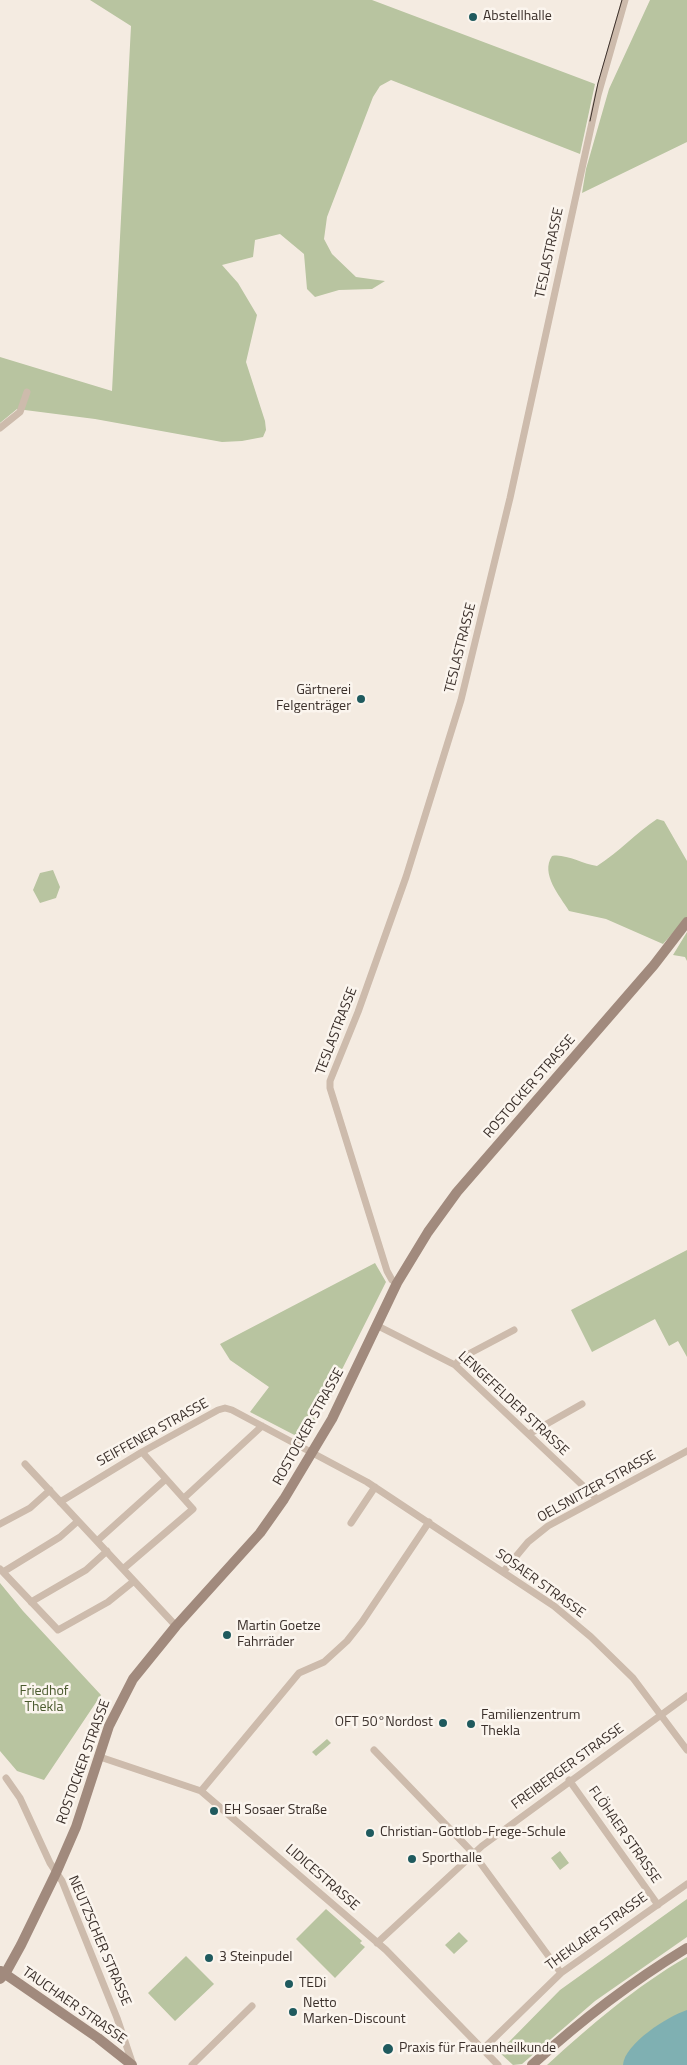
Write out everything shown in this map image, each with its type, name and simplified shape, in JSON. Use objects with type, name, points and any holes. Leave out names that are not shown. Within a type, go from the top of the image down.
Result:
[{"type":"main road","name":"ROSTOCKER STRASSE","points":[[2,1975],[56,1872],[76,1827],[109,1726],[133,1680],[176,1626],[260,1532],[284,1499],[314,1452],[378,1326],[397,1283],[428,1232],[457,1192],[654,965],[687,922]]},
{"type":"main road","points":[[532,2065],[573,2029],[635,1980],[687,1948]]},
{"type":"main road","name":"TAUCHAER STRASSE","points":[[2,1975],[92,2033],[133,2065]]},
{"type":"street","name":"TESLASTRASSE","points":[[397,1283],[392,1280],[387,1271],[330,1088],[330,1081],[358,1012],[406,877],[461,700],[510,498],[598,95],[625,0]]},
{"type":"street","points":[[0,428],[20,412],[27,392]]},
{"type":"street","name":"LENGEFELDER STRASSE","points":[[378,1326],[455,1365],[597,1499]]},
{"type":"street","points":[[455,1365],[461,1358],[514,1330]]},
{"type":"street","points":[[529,1434],[582,1404]]},
{"type":"street","name":"SEIFFENER STRASSE","points":[[60,1502],[142,1452],[218,1410],[226,1408],[314,1452]]},
{"type":"street","points":[[184,1498],[262,1426]]},
{"type":"street","name":"OELSNITZER STRASSE","points":[[503,1572],[536,1535],[597,1499],[687,1451]]},
{"type":"street","points":[[124,1569],[193,1509],[142,1452]]},
{"type":"street","name":"SOSAER STRASSE","points":[[314,1452],[375,1487],[554,1606],[591,1637],[633,1678],[687,1750]]},
{"type":"street","points":[[25,1464],[176,1626]]},
{"type":"street","points":[[97,1541],[166,1479]]},
{"type":"street","points":[[351,1523],[375,1487]]},
{"type":"street","points":[[0,1524],[30,1508],[50,1490]]},
{"type":"street","points":[[78,1521],[60,1537],[2,1570],[55,1629],[62,1630],[108,1602],[134,1581]]},
{"type":"street","points":[[201,1791],[299,1673],[324,1662],[347,1641],[362,1622],[429,1522]]},
{"type":"street","points":[[31,1602],[86,1570],[107,1551]]},
{"type":"street","name":"FREIBERGER STRASSE","points":[[377,1942],[473,1853],[569,1780],[687,1696]]},
{"type":"street","points":[[374,1750],[473,1853],[560,1973]]},
{"type":"street","name":"LIDICESTRASSE","points":[[100,1757],[201,1791],[377,1942],[498,2065]]},
{"type":"street","name":"NEUTZSCHER STRASSE","points":[[6,1778],[20,1798],[62,1881],[133,2065]]},
{"type":"street","name":"FLÖHAER STRASSE","points":[[569,1780],[658,1905]]},
{"type":"street","name":"THEKLAER STRASSE","points":[[483,2049],[560,1973],[687,1884]]},
{"type":"street","points":[[192,2065],[252,2006]]},
{"type":"green space","points":[[90,0],[372,0],[595,84],[580,154],[391,80],[380,86],[373,97],[327,217],[324,239],[332,254],[356,277],[385,281],[372,289],[339,290],[315,297],[307,289],[304,254],[280,234],[255,240],[253,257],[222,265],[238,283],[257,315],[246,362],[265,421],[266,430],[263,437],[222,442],[95,419],[17,409],[0,423],[0,357],[112,391],[131,26]]},
{"type":"green space","points":[[650,0],[687,0],[687,142],[582,193],[586,169],[609,89]]},
{"type":"green space","points":[[657,819],[664,821],[687,861],[687,917],[663,944],[606,919],[569,911],[550,877],[548,870],[552,856],[568,857],[597,866]]},
{"type":"green space","points":[[53,870],[60,887],[56,898],[40,903],[33,890],[40,873]]},
{"type":"green space","points":[[687,932],[687,961],[685,957],[673,955]]},
{"type":"green space","points":[[687,1250],[687,1357],[678,1341],[669,1346],[655,1319],[592,1352],[571,1310]]},
{"type":"green space","points":[[375,1263],[386,1282],[306,1441],[250,1412],[269,1387],[230,1360],[220,1344]]},
{"type":"green space","name":"Friedhof Thekla","points":[[0,1583],[23,1611],[101,1695],[44,1780],[17,1771],[0,1751]]},
{"type":"green space","points":[[327,1739],[331,1743],[316,1756],[312,1752]]},
{"type":"green space","points":[[560,1851],[569,1863],[560,1870],[551,1858]]},
{"type":"green space","points":[[687,1899],[687,1937],[595,2001],[522,2064],[513,2065],[499,2052],[560,1990]]},
{"type":"green space","points":[[326,1909],[362,1941],[360,1943],[365,1947],[335,1978],[296,1939]]},
{"type":"green space","points":[[459,1932],[468,1941],[454,1954],[445,1945]]},
{"type":"green space","points":[[186,1956],[214,1984],[175,2021],[148,1993]]},
{"type":"green space","points":[[687,1957],[687,2065],[547,2065],[597,2021],[632,1994]]},
{"type":"water","points":[[687,2010],[687,2065],[623,2065],[625,2057],[631,2048],[648,2032],[669,2018]]},
{"type":"tram line","points":[[590,121],[598,83],[622,0]]},
{"type":"place","name":"Abstellhalle","points":[[473,17]]},
{"type":"place","name":"Gärtnerei Felgenträger","points":[[361,699]]},
{"type":"place","name":"Martin Goetze Fahrräder","points":[[227,1635]]},
{"type":"place","name":"OFT 50°Nordost","points":[[443,1723]]},
{"type":"place","name":"Familienzentrum Thekla","points":[[471,1724]]},
{"type":"place","name":"EH Sosaer Straße","points":[[214,1811]]},
{"type":"place","name":"Christian-Gottlob-Frege-Schule","points":[[370,1833]]},
{"type":"place","name":"Sporthalle","points":[[412,1859]]},
{"type":"place","name":"3 Steinpudel","points":[[209,1958]]},
{"type":"place","name":"TEDi","points":[[289,1984]]},
{"type":"place","name":"Netto Marken-Discount","points":[[293,2012]]},
{"type":"place","name":"Praxis für Frauenheilkunde","points":[[388,2049]]}]
